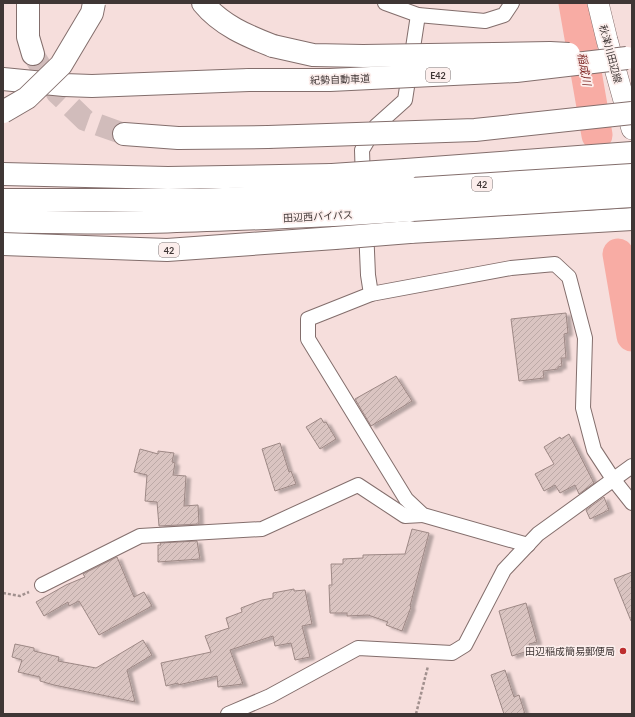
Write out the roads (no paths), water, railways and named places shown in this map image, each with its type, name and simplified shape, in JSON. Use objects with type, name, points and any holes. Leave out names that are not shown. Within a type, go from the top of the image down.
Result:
[{"type":"highway","points":[[28,3],[28,37],[33,54]]},
{"type":"highway","points":[[3,112],[26,98],[61,65],[92,13],[94,3]]},
{"type":"highway","points":[[203,3],[211,13],[242,34],[273,46],[313,55],[363,56],[550,53],[630,58]]},
{"type":"highway","name":"紀勢自動車道","points":[[3,79],[92,86],[249,80],[330,80],[516,71],[630,58]]},
{"type":"highway","points":[[124,134],[178,138],[268,137],[476,130],[632,113]]},
{"type":"highway","name":"42","points":[[3,200],[200,200],[332,184],[406,170],[632,153]]},
{"type":"highway","name":"42","points":[[3,174],[332,184],[632,175]]},
{"type":"highway","name":"田辺西バイパス","points":[[3,221],[54,223],[159,222],[334,215],[632,196]]},
{"type":"highway","name":"42","points":[[3,244],[167,250],[410,232],[632,219]]},
{"type":"main road","name":"秋津川田辺線","points":[[598,3],[632,129]]},
{"type":"street","points":[[385,3],[418,15],[485,21],[504,15],[512,3]]},
{"type":"street","points":[[370,294],[362,150],[376,126],[404,100],[418,15]]},
{"type":"street","points":[[423,515],[406,499],[308,339],[308,319],[370,294],[511,268],[555,264],[569,277],[585,338],[583,408],[594,450],[613,479],[632,503]]},
{"type":"street","points":[[228,714],[270,696],[358,648],[452,653],[465,645],[504,570],[538,534],[632,466]]},
{"type":"street","points":[[42,585],[140,536],[262,529],[358,485],[405,516],[423,515],[528,545]]},
{"type":"waterway","name":"稲成川","points":[[574,3],[597,135]]},
{"type":"waterway","name":"稲成川","points":[[618,254],[632,336]]},
{"type":"tunnel","points":[[33,54],[57,93],[85,120],[124,134]]},
{"type":"place","name":"田辺稲成簡易郵便局","points":[[623,651]]}]
